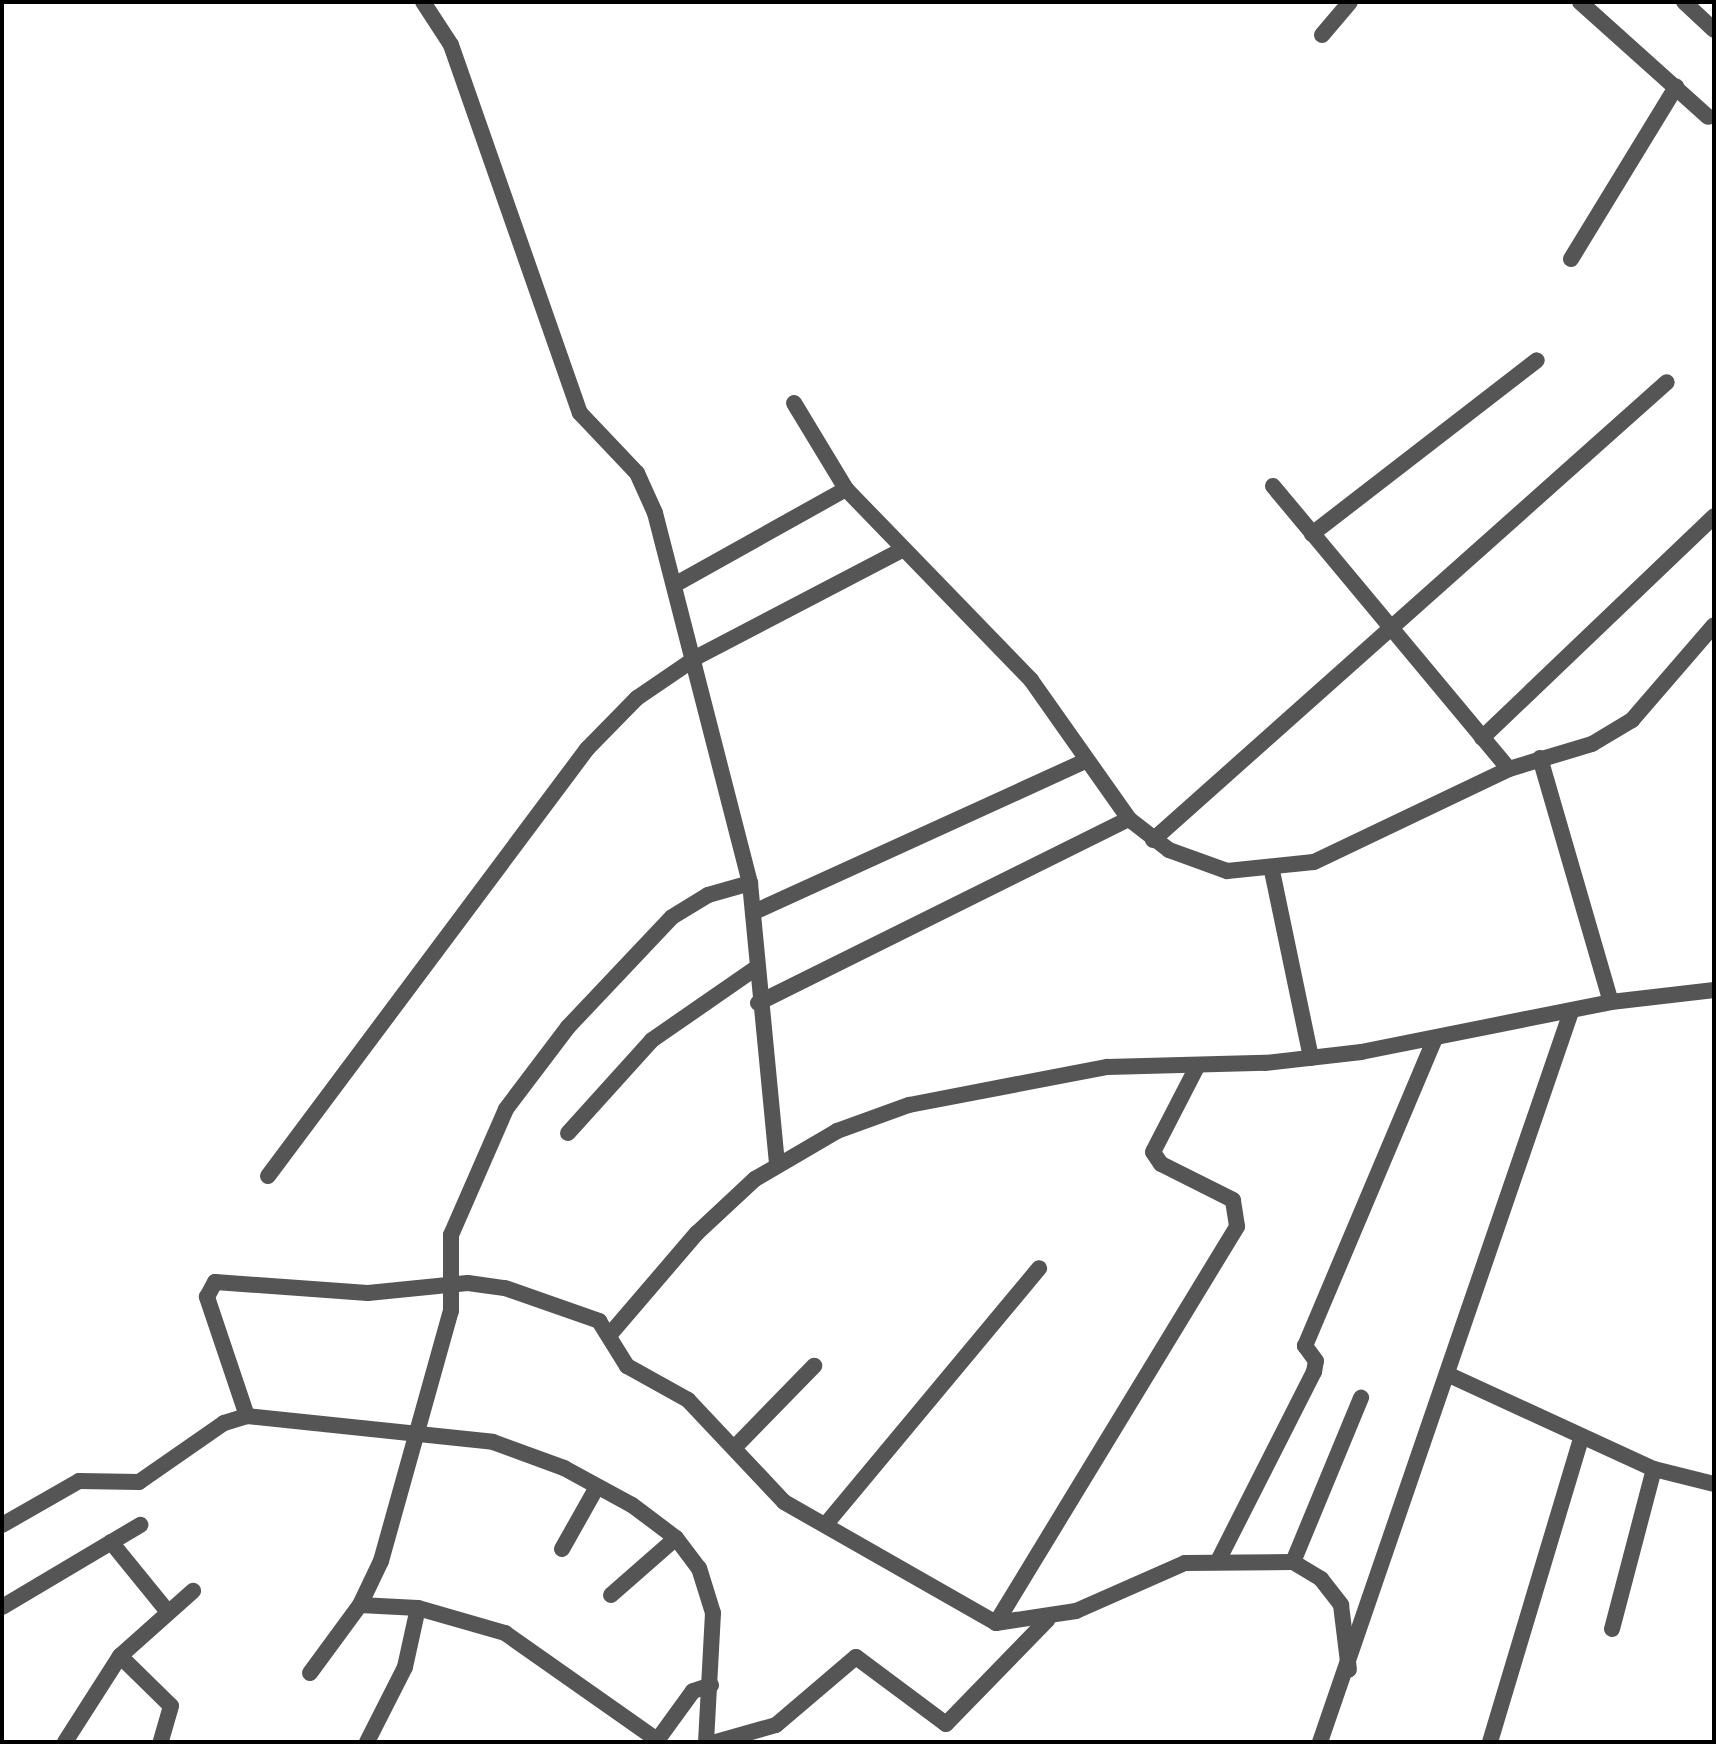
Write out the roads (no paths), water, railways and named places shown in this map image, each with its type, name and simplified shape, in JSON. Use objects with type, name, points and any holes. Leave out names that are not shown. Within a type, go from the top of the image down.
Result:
[{"type":"street","points":[[1322,35],[1350,2]]},
{"type":"street","points":[[1580,2],[1708,117]]},
{"type":"street","points":[[1684,2],[1714,30]]},
{"type":"street","points":[[432,6],[451,45],[580,413],[637,473],[676,584],[697,657],[750,883],[758,1003],[777,1163]]},
{"type":"street","points":[[1571,259],[1676,87]]},
{"type":"street","points":[[1312,534],[1537,360]]},
{"type":"street","points":[[1153,840],[1667,382]]},
{"type":"street","points":[[794,403],[846,489],[1031,680],[1085,761],[1129,819],[1153,840],[1227,871],[1272,871],[1344,850],[1509,769],[1592,744],[1632,720],[1714,625]]},
{"type":"street","points":[[1273,486],[1389,629],[1509,769]]},
{"type":"street","points":[[676,584],[846,489]]},
{"type":"street","points":[[1482,738],[1714,516]]},
{"type":"street","points":[[268,1176],[587,749],[637,698],[697,657],[904,549]]},
{"type":"street","points":[[1540,758],[1611,1002]]},
{"type":"street","points":[[754,912],[1085,761]]},
{"type":"street","points":[[758,1003],[1129,819]]},
{"type":"street","points":[[1272,871],[1311,1058]]},
{"type":"street","points":[[310,1673],[360,1605],[418,1434],[452,1290],[451,1235],[468,1186],[529,1073],[672,917],[708,895],[750,883]]},
{"type":"street","points":[[568,1133],[652,1040],[756,968]]},
{"type":"street","points":[[612,1332],[697,1233],[777,1163],[837,1131],[973,1088],[1107,1067],[1311,1058],[1435,1038],[1611,1002],[1714,990]]},
{"type":"street","points":[[1320,1742],[1349,1670],[1571,1012]]},
{"type":"street","points":[[1219,1559],[1314,1372],[1316,1361],[1305,1346],[1435,1038]]},
{"type":"street","points":[[996,1623],[1237,1226],[1233,1200],[1161,1164],[1153,1152],[1198,1065]]},
{"type":"street","points":[[826,1524],[1039,1268]]},
{"type":"street","points":[[247,1416],[207,1297],[215,1282],[368,1293],[452,1290],[468,1283],[505,1288],[587,1315],[612,1332],[627,1366],[688,1400],[784,1502],[996,1623],[1049,1618],[1159,1570],[1219,1559],[1293,1562],[1321,1579],[1341,1605],[1349,1670]]},
{"type":"street","points":[[734,1448],[814,1366]]},
{"type":"street","points":[[1447,1374],[1654,1469],[1714,1484]]},
{"type":"street","points":[[1293,1562],[1361,1398]]},
{"type":"street","points":[[2,1525],[79,1481],[139,1482],[224,1423],[247,1416],[493,1442],[597,1487],[676,1538],[699,1568],[713,1613],[706,1742]]},
{"type":"street","points":[[1490,1742],[1581,1438]]},
{"type":"street","points":[[1612,1629],[1654,1469]]},
{"type":"street","points":[[562,1549],[597,1487]]},
{"type":"street","points":[[2,1607],[140,1525]]},
{"type":"street","points":[[611,1595],[676,1538]]},
{"type":"street","points":[[111,1542],[167,1611]]},
{"type":"street","points":[[65,1742],[120,1656],[193,1591]]},
{"type":"street","points":[[360,1605],[418,1608],[505,1633],[656,1741],[693,1691],[711,1685]]},
{"type":"street","points":[[367,1742],[405,1667],[418,1608]]},
{"type":"street","points":[[716,1742],[776,1725],[856,1657],[946,1724],[1049,1618]]},
{"type":"street","points":[[120,1656],[171,1706],[161,1742]]}]
